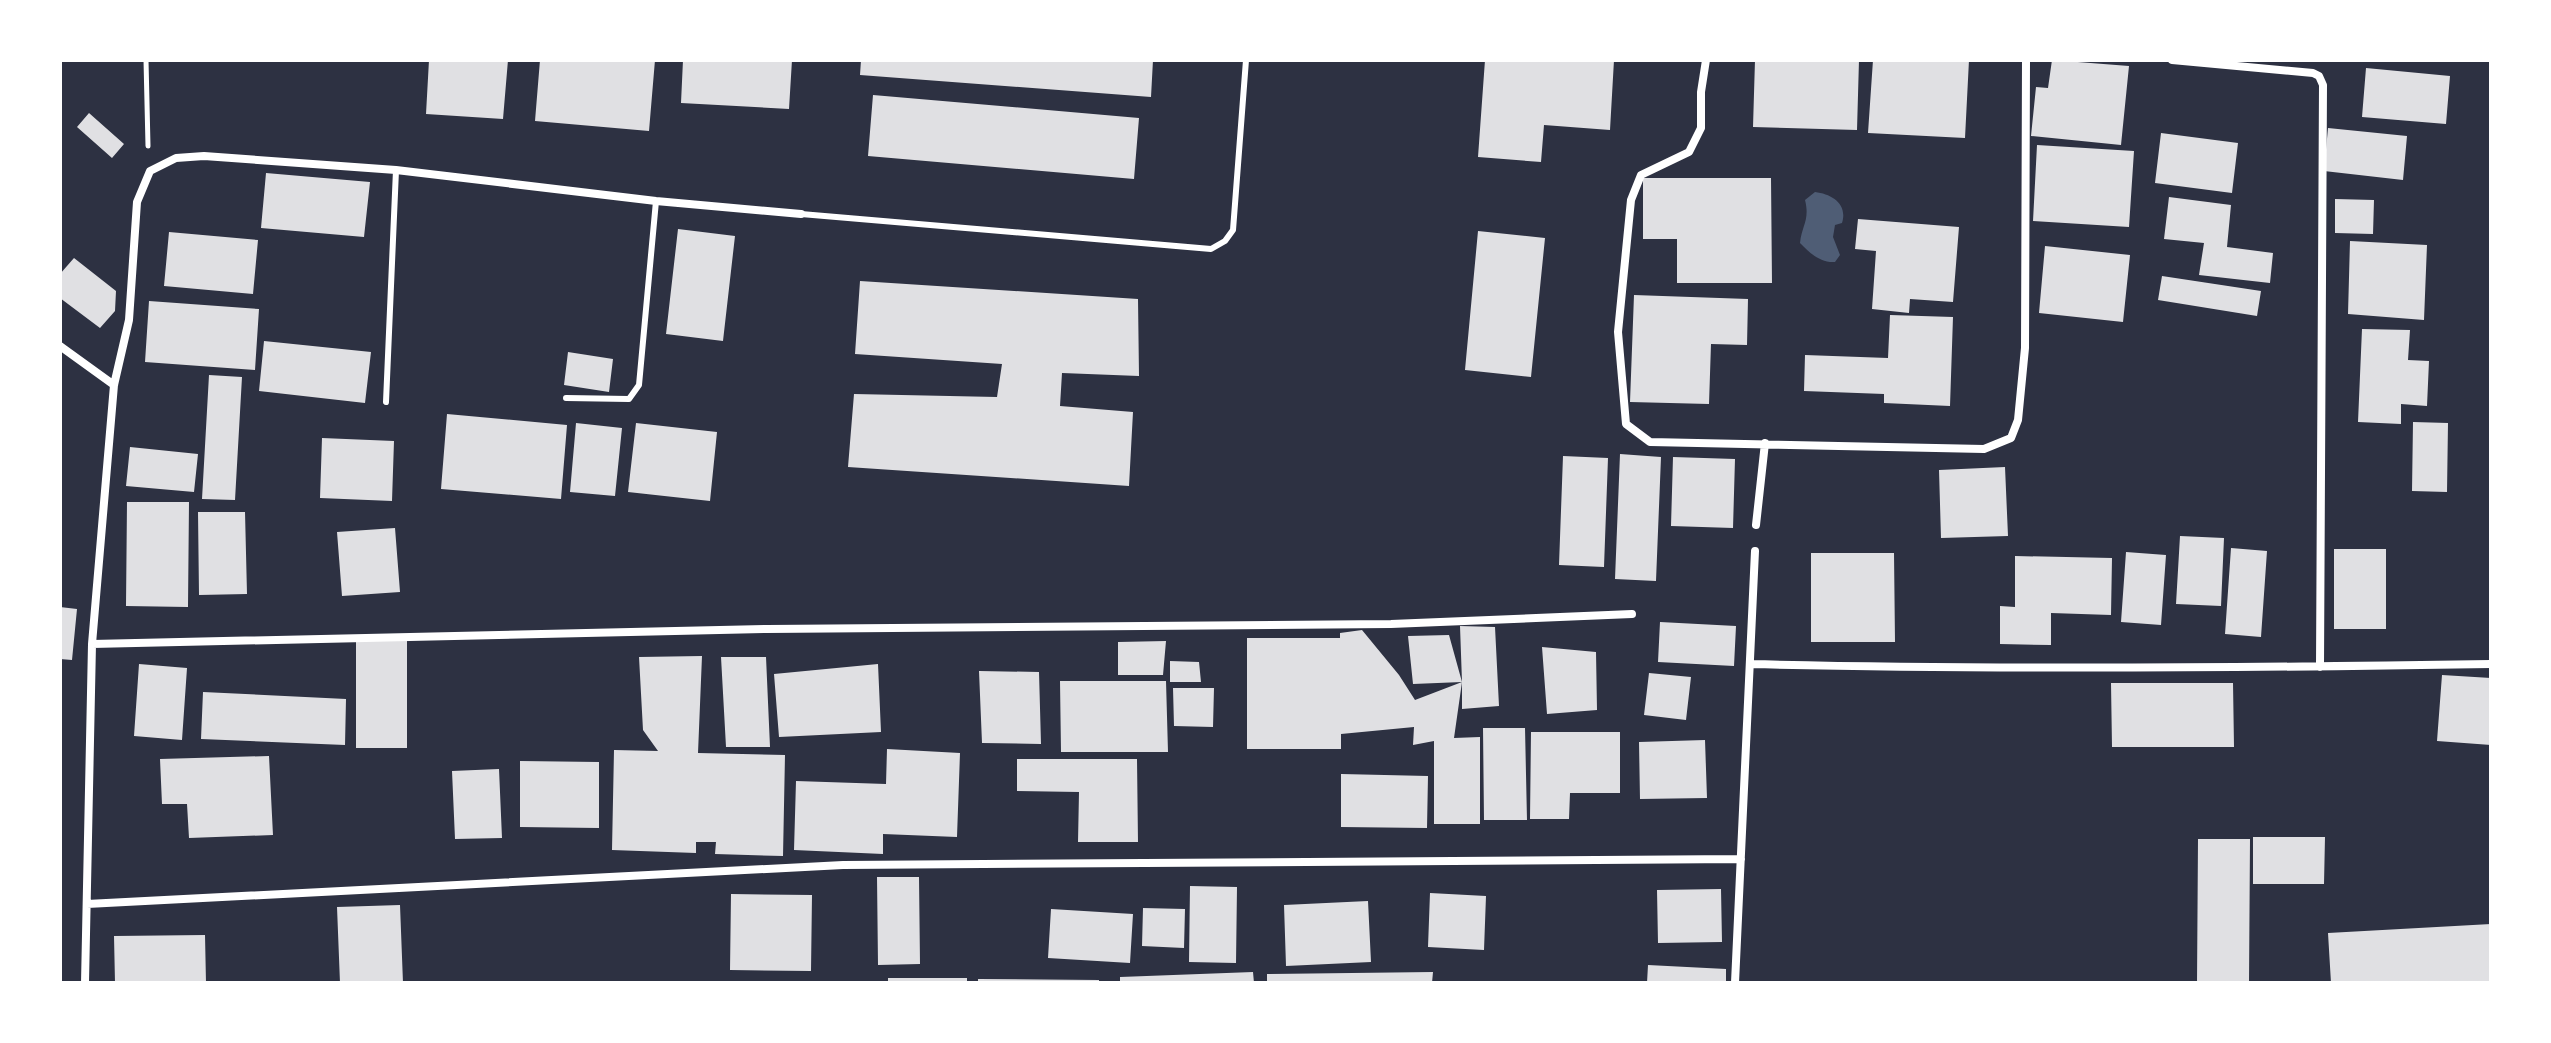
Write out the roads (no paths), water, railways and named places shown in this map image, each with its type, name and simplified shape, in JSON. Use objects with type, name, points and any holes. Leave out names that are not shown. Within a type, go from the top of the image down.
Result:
[{"type":"street","points":[[1706,60],[1701,92],[1701,128],[1689,152],[1641,175],[1631,200],[1618,332],[1626,424],[1650,442],[1984,449],[2011,438],[2018,420],[2025,348],[2026,60]]},
{"type":"street","points":[[2172,60],[2313,73],[2319,76],[2323,85],[2320,667]]},
{"type":"street","points":[[85,983],[92,644],[114,385],[129,320],[137,202],[150,171],[176,158],[204,156],[396,170],[656,201],[801,214]]},
{"type":"street","points":[[60,346],[114,385]]},
{"type":"street","points":[[1756,525],[1765,443]]},
{"type":"street","points":[[1735,983],[1755,551]]},
{"type":"street","points":[[92,644],[767,629],[1391,624],[1632,614]]},
{"type":"street","points":[[1750,664],[1859,667],[2320,667],[2491,664]]},
{"type":"street","points":[[87,904],[843,865],[1741,859]]},
{"type":"lane","points":[[801,214],[1211,249],[1225,241],[1233,230],[1246,60]]},
{"type":"lane","points":[[386,402],[396,170]]},
{"type":"lane","points":[[566,398],[629,399],[636,393],[656,201]]},
{"type":"water","points":[[1815,192],[1833,198],[1843,210],[1842,223],[1835,225],[1833,237],[1840,255],[1835,262],[1820,259],[1800,243],[1806,218],[1805,200]]}]
